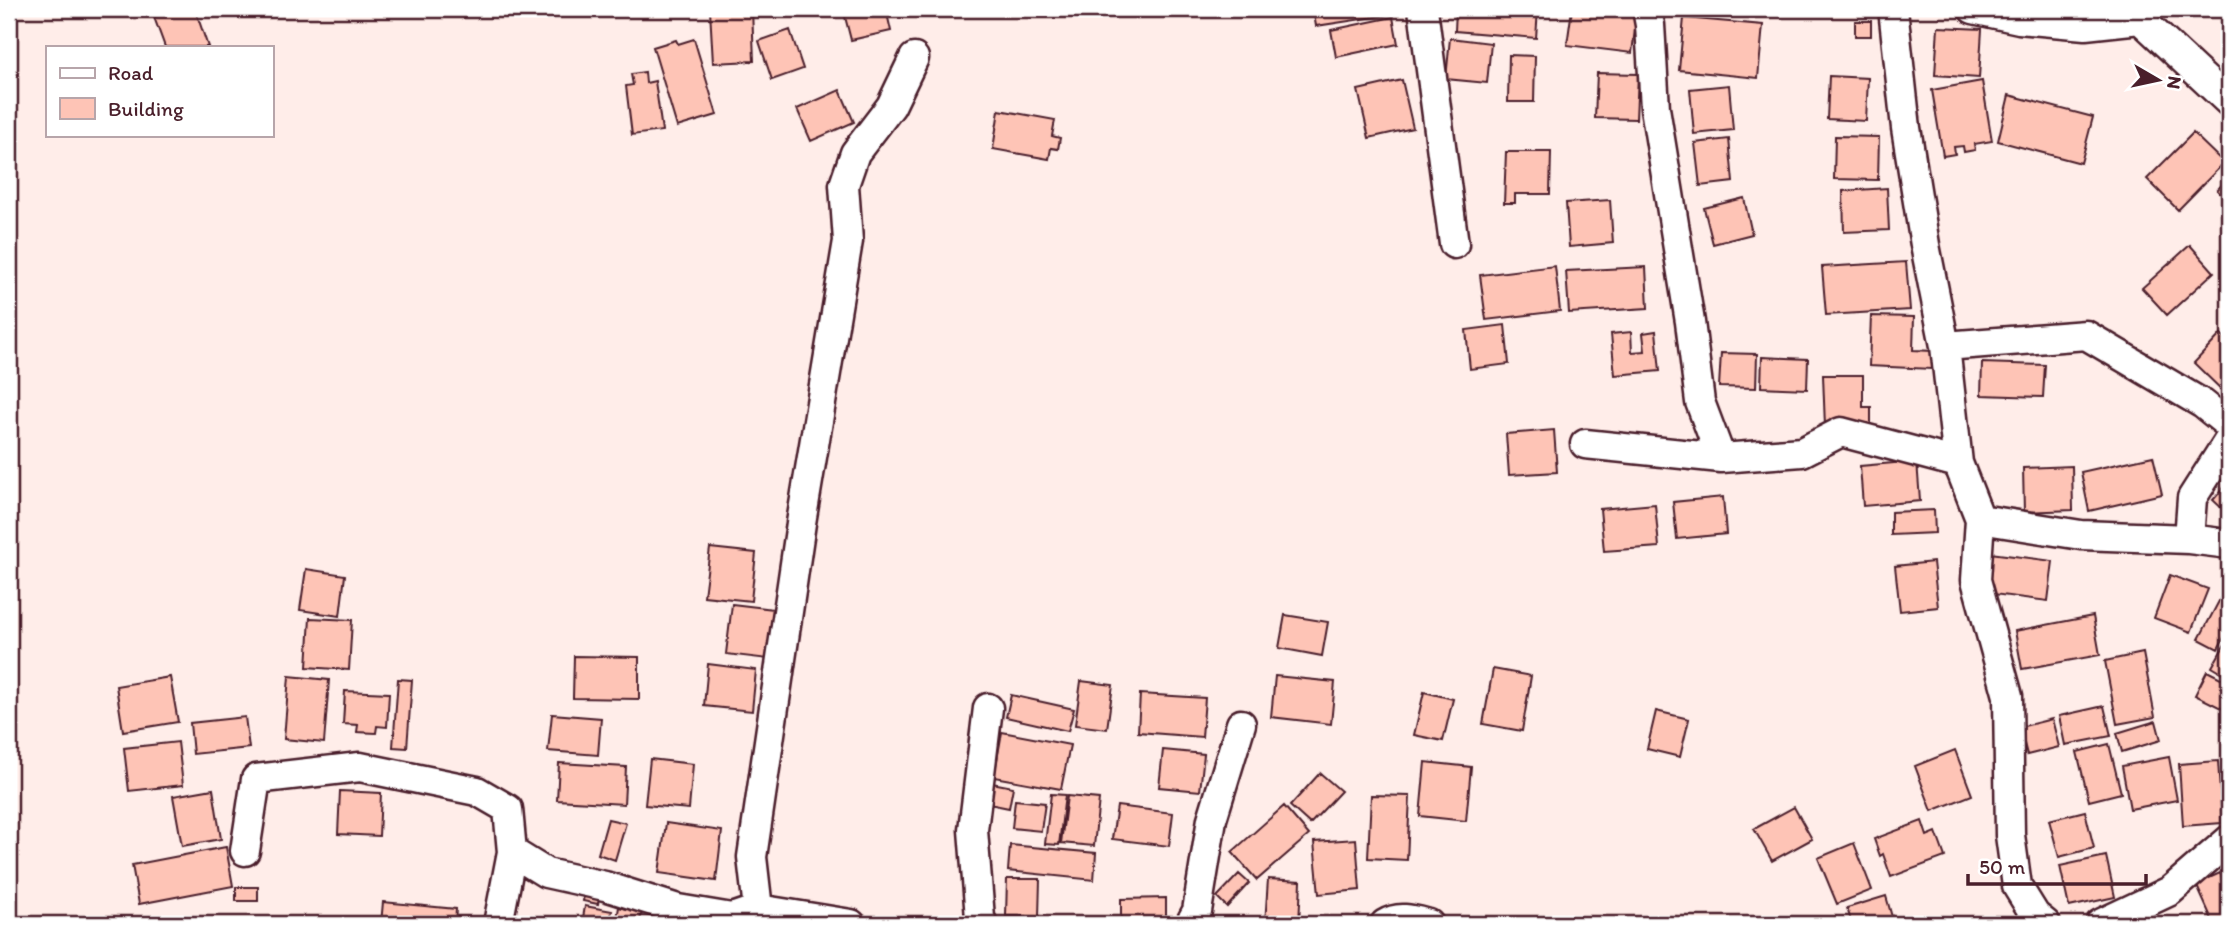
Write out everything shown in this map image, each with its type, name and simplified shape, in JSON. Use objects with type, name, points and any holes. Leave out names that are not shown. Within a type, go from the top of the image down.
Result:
[{"type":"street","points":[[1423,9],[1454,244]]},
{"type":"street","points":[[1647,9],[1655,108],[1690,322],[1700,402],[1721,458]]},
{"type":"street","points":[[1893,9],[1906,128],[1945,346],[1958,463],[1980,519],[1976,580],[2008,696],[2010,835],[2017,886],[2035,915],[2046,924]]},
{"type":"street","points":[[1973,9],[2020,19],[2085,25],[2140,14],[2229,102]]},
{"type":"street","points":[[758,909],[751,857],[801,523],[848,241],[844,185],[855,153],[891,106],[914,58]]},
{"type":"street","points":[[1945,346],[2086,335],[2203,404],[2229,425]]},
{"type":"street","points":[[1586,444],[1721,458],[1802,453],[1841,432],[1958,463]]},
{"type":"street","points":[[2189,539],[2192,498],[2229,440]]},
{"type":"street","points":[[1980,519],[2081,535],[2189,539],[2229,544]]},
{"type":"street","points":[[979,922],[972,830],[988,708]]},
{"type":"street","points":[[1190,924],[1197,911],[1212,819],[1241,724]]},
{"type":"street","points":[[245,851],[256,779],[360,767],[477,791],[508,809],[512,852],[498,924]]},
{"type":"street","points":[[2100,924],[2170,891],[2229,840]]},
{"type":"street","points":[[512,852],[546,873],[604,886],[678,909],[732,918],[758,909],[851,924]]},
{"type":"street","points":[[1385,924],[1394,918],[1429,924]]},
{"type":"building","points":[[178,9],[195,9],[208,46],[165,46],[154,17]]},
{"type":"building","points":[[752,9],[754,61],[713,63],[710,10]]},
{"type":"building","points":[[843,9],[886,9],[891,31],[851,40]]},
{"type":"building","points":[[1313,9],[1394,9],[1395,14],[1316,26]]},
{"type":"building","points":[[1456,9],[1538,9],[1536,38],[1455,31]]},
{"type":"building","points":[[1572,9],[1607,9],[1637,13],[1632,53],[1567,45]]},
{"type":"building","points":[[1393,17],[1398,44],[1336,57],[1331,30]]},
{"type":"building","points":[[1684,18],[1763,25],[1758,78],[1679,70]]},
{"type":"building","points":[[1855,21],[1871,21],[1871,36],[1855,36]]},
{"type":"building","points":[[1938,27],[1982,29],[1979,78],[1935,75]]},
{"type":"building","points":[[790,30],[803,69],[772,80],[759,41]]},
{"type":"building","points":[[1450,38],[1491,43],[1487,83],[1446,79]]},
{"type":"building","points":[[694,39],[717,115],[677,127],[653,47],[676,40],[678,44]]},
{"type":"building","points":[[1509,55],[1535,56],[1534,102],[1508,102]]},
{"type":"building","points":[[645,72],[646,83],[655,81],[662,131],[632,135],[626,86],[633,85],[631,74]]},
{"type":"building","points":[[1597,73],[1638,74],[1636,119],[1595,118]]},
{"type":"building","points":[[1829,76],[1868,78],[1866,121],[1827,119]]},
{"type":"building","points":[[1402,80],[1413,128],[1369,138],[1358,90]]},
{"type":"building","points":[[1982,81],[1992,141],[1974,144],[1975,150],[1964,152],[1963,146],[1954,147],[1955,154],[1943,156],[1932,90]]},
{"type":"building","points":[[1729,85],[1733,130],[1694,134],[1690,89]]},
{"type":"building","points":[[840,90],[854,122],[811,141],[797,109]]},
{"type":"building","points":[[2009,95],[2093,117],[2081,163],[1998,141]]},
{"type":"building","points":[[999,110],[1055,120],[1052,136],[1060,138],[1058,149],[1051,148],[1049,159],[993,149]]},
{"type":"building","points":[[2193,133],[2224,163],[2178,210],[2147,179]]},
{"type":"building","points":[[1835,136],[1879,137],[1878,180],[1834,179]]},
{"type":"building","points":[[1729,139],[1733,182],[1700,186],[1695,143]]},
{"type":"building","points":[[1506,152],[1551,152],[1550,194],[1515,194],[1515,203],[1504,203]]},
{"type":"building","points":[[2229,177],[2229,203],[2217,190]]},
{"type":"building","points":[[1887,188],[1889,230],[1844,232],[1843,191]]},
{"type":"building","points":[[1744,198],[1752,234],[1713,244],[1704,208]]},
{"type":"building","points":[[1610,200],[1613,243],[1569,247],[1566,203]]},
{"type":"building","points":[[2190,245],[2214,272],[2167,315],[2142,288]]},
{"type":"building","points":[[1906,262],[1910,310],[1826,315],[1822,267]]},
{"type":"building","points":[[1555,266],[1560,311],[1486,320],[1480,275]]},
{"type":"building","points":[[1646,267],[1648,308],[1569,313],[1566,271]]},
{"type":"building","points":[[1871,316],[1914,317],[1913,350],[1933,351],[1932,369],[1869,366]]},
{"type":"building","points":[[1505,325],[1509,364],[1470,369],[1466,330]]},
{"type":"building","points":[[1656,331],[1660,371],[1615,375],[1611,334],[1631,332],[1632,352],[1645,351],[1643,333]]},
{"type":"building","points":[[2221,334],[2229,342],[2227,395],[2194,363]]},
{"type":"building","points":[[1721,353],[1757,354],[1756,388],[1719,387]]},
{"type":"building","points":[[1762,357],[1808,359],[1807,389],[1761,387]]},
{"type":"building","points":[[1982,363],[2045,365],[2043,397],[1981,395]]},
{"type":"building","points":[[1823,375],[1863,375],[1863,407],[1871,407],[1871,426],[1825,427]]},
{"type":"building","points":[[1554,430],[1557,472],[1509,475],[1506,434]]},
{"type":"building","points":[[2153,456],[2162,494],[2089,511],[2081,472]]},
{"type":"building","points":[[1917,461],[1920,501],[1863,506],[1860,466]]},
{"type":"building","points":[[2072,466],[2073,510],[2024,512],[2023,468]]},
{"type":"building","points":[[2229,482],[2229,515],[2213,500]]},
{"type":"building","points":[[1723,497],[1726,534],[1677,539],[1673,502]]},
{"type":"building","points":[[1655,504],[1659,547],[1604,551],[1600,509]]},
{"type":"building","points":[[1934,510],[1935,533],[1891,535],[1891,512]]},
{"type":"building","points":[[710,548],[756,553],[751,601],[704,596]]},
{"type":"building","points":[[1990,553],[2053,561],[2048,601],[1985,593]]},
{"type":"building","points":[[1933,562],[1938,607],[1900,611],[1895,566]]},
{"type":"building","points":[[306,569],[345,575],[340,616],[300,610]]},
{"type":"building","points":[[2170,575],[2208,589],[2191,632],[2154,618]]},
{"type":"building","points":[[2229,582],[2229,628],[2218,649],[2199,639]]},
{"type":"building","points":[[732,604],[774,609],[768,659],[726,654]]},
{"type":"building","points":[[1285,615],[1328,622],[1322,656],[1279,648]]},
{"type":"building","points":[[2093,616],[2100,655],[2022,669],[2015,631]]},
{"type":"building","points":[[310,618],[352,620],[349,670],[307,667]]},
{"type":"building","points":[[2229,637],[2229,677],[2212,667]]},
{"type":"building","points":[[2143,653],[2155,717],[2117,724],[2105,661]]},
{"type":"building","points":[[574,656],[639,657],[639,699],[573,698]]},
{"type":"building","points":[[708,664],[756,670],[752,711],[704,706]]},
{"type":"building","points":[[1493,669],[1531,676],[1522,731],[1483,724]]},
{"type":"building","points":[[2207,671],[2229,682],[2229,712],[2195,695]]},
{"type":"building","points":[[289,676],[329,680],[324,743],[284,739]]},
{"type":"building","points":[[1275,676],[1335,682],[1331,724],[1271,717]]},
{"type":"building","points":[[170,677],[178,722],[123,731],[116,686]]},
{"type":"building","points":[[398,679],[412,680],[407,748],[393,747]]},
{"type":"building","points":[[1081,681],[1113,685],[1107,729],[1075,725]]},
{"type":"building","points":[[345,691],[389,693],[387,727],[377,726],[376,733],[357,732],[358,725],[343,724]]},
{"type":"building","points":[[1424,692],[1453,699],[1443,741],[1414,735]]},
{"type":"building","points":[[1140,694],[1205,698],[1202,737],[1138,732]]},
{"type":"building","points":[[1011,695],[1074,709],[1068,731],[1006,717]]},
{"type":"building","points":[[2104,706],[2111,736],[2065,745],[2059,716]]},
{"type":"building","points":[[1656,711],[1689,719],[1680,757],[1647,749]]},
{"type":"building","points":[[552,714],[601,718],[598,755],[548,751]]},
{"type":"building","points":[[245,717],[249,748],[193,754],[190,723]]},
{"type":"building","points":[[2052,719],[2059,747],[2027,755],[2020,727]]},
{"type":"building","points":[[2156,721],[2161,740],[2122,752],[2117,733]]},
{"type":"building","points":[[1002,732],[1070,745],[1061,789],[994,777]]},
{"type":"building","points":[[178,742],[183,785],[129,791],[124,748]]},
{"type":"building","points":[[2109,744],[2121,793],[2089,801],[2077,752]]},
{"type":"building","points":[[1163,750],[1204,754],[1200,791],[1159,787]]},
{"type":"building","points":[[1955,750],[1972,795],[1932,811],[1915,766]]},
{"type":"building","points":[[2169,757],[2177,800],[2130,809],[2122,766]]},
{"type":"building","points":[[650,759],[693,764],[689,809],[645,805]]},
{"type":"building","points":[[2218,761],[2222,823],[2183,826],[2179,764]]},
{"type":"building","points":[[1425,762],[1471,767],[1466,821],[1420,816]]},
{"type":"building","points":[[559,763],[626,767],[624,804],[557,800]]},
{"type":"building","points":[[1320,773],[1341,791],[1310,824],[1290,806]]},
{"type":"building","points":[[992,783],[1013,787],[1009,808],[989,804]]},
{"type":"building","points":[[213,789],[221,839],[182,846],[173,796]]},
{"type":"building","points":[[340,791],[381,793],[379,836],[338,834]]},
{"type":"building","points":[[1051,794],[1065,795],[1059,845],[1045,844]]},
{"type":"building","points":[[1371,795],[1410,796],[1407,860],[1368,858]]},
{"type":"building","points":[[1067,796],[1099,799],[1094,846],[1061,843]]},
{"type":"building","points":[[1015,800],[1045,803],[1041,831],[1012,828]]},
{"type":"building","points":[[1117,806],[1173,813],[1169,846],[1112,839]]},
{"type":"building","points":[[1284,806],[1309,835],[1257,880],[1232,852]]},
{"type":"building","points":[[1794,807],[1812,839],[1772,861],[1754,829]]},
{"type":"building","points":[[2085,811],[2094,848],[2059,857],[2049,820]]},
{"type":"building","points":[[608,819],[626,823],[615,860],[598,854]]},
{"type":"building","points":[[1922,821],[1927,836],[1936,832],[1945,857],[1891,877],[1874,839]]},
{"type":"building","points":[[666,823],[722,831],[716,881],[659,873]]},
{"type":"building","points":[[1356,839],[1360,890],[1319,894],[1314,842]]},
{"type":"building","points":[[1854,843],[1872,890],[1837,904],[1818,858]]},
{"type":"building","points":[[1010,845],[1096,853],[1094,880],[1008,871]]},
{"type":"building","points":[[226,847],[233,886],[139,904],[132,865]]},
{"type":"building","points":[[2106,856],[2115,897],[2069,907],[2060,866]]},
{"type":"building","points":[[2220,873],[2229,893],[2229,924],[2214,924],[2196,884]]},
{"type":"building","points":[[1239,874],[1249,883],[1227,907],[1217,897]]},
{"type":"building","points":[[1007,879],[1040,879],[1039,917],[1006,916]]},
{"type":"building","points":[[1268,879],[1301,881],[1299,924],[1265,924]]},
{"type":"building","points":[[236,887],[258,887],[258,901],[236,901]]},
{"type":"building","points":[[585,888],[600,891],[598,904],[583,901]]},
{"type":"building","points":[[1886,896],[1894,924],[1852,924],[1847,908]]},
{"type":"building","points":[[1166,898],[1166,924],[1121,924],[1121,899]]},
{"type":"building","points":[[383,902],[456,909],[455,924],[381,924]]},
{"type":"building","points":[[585,906],[612,911],[609,924],[582,924]]},
{"type":"building","points":[[619,907],[642,912],[639,924],[616,924]]},
{"type":"building","points":[[1563,915],[1566,924],[1528,924]]}]
